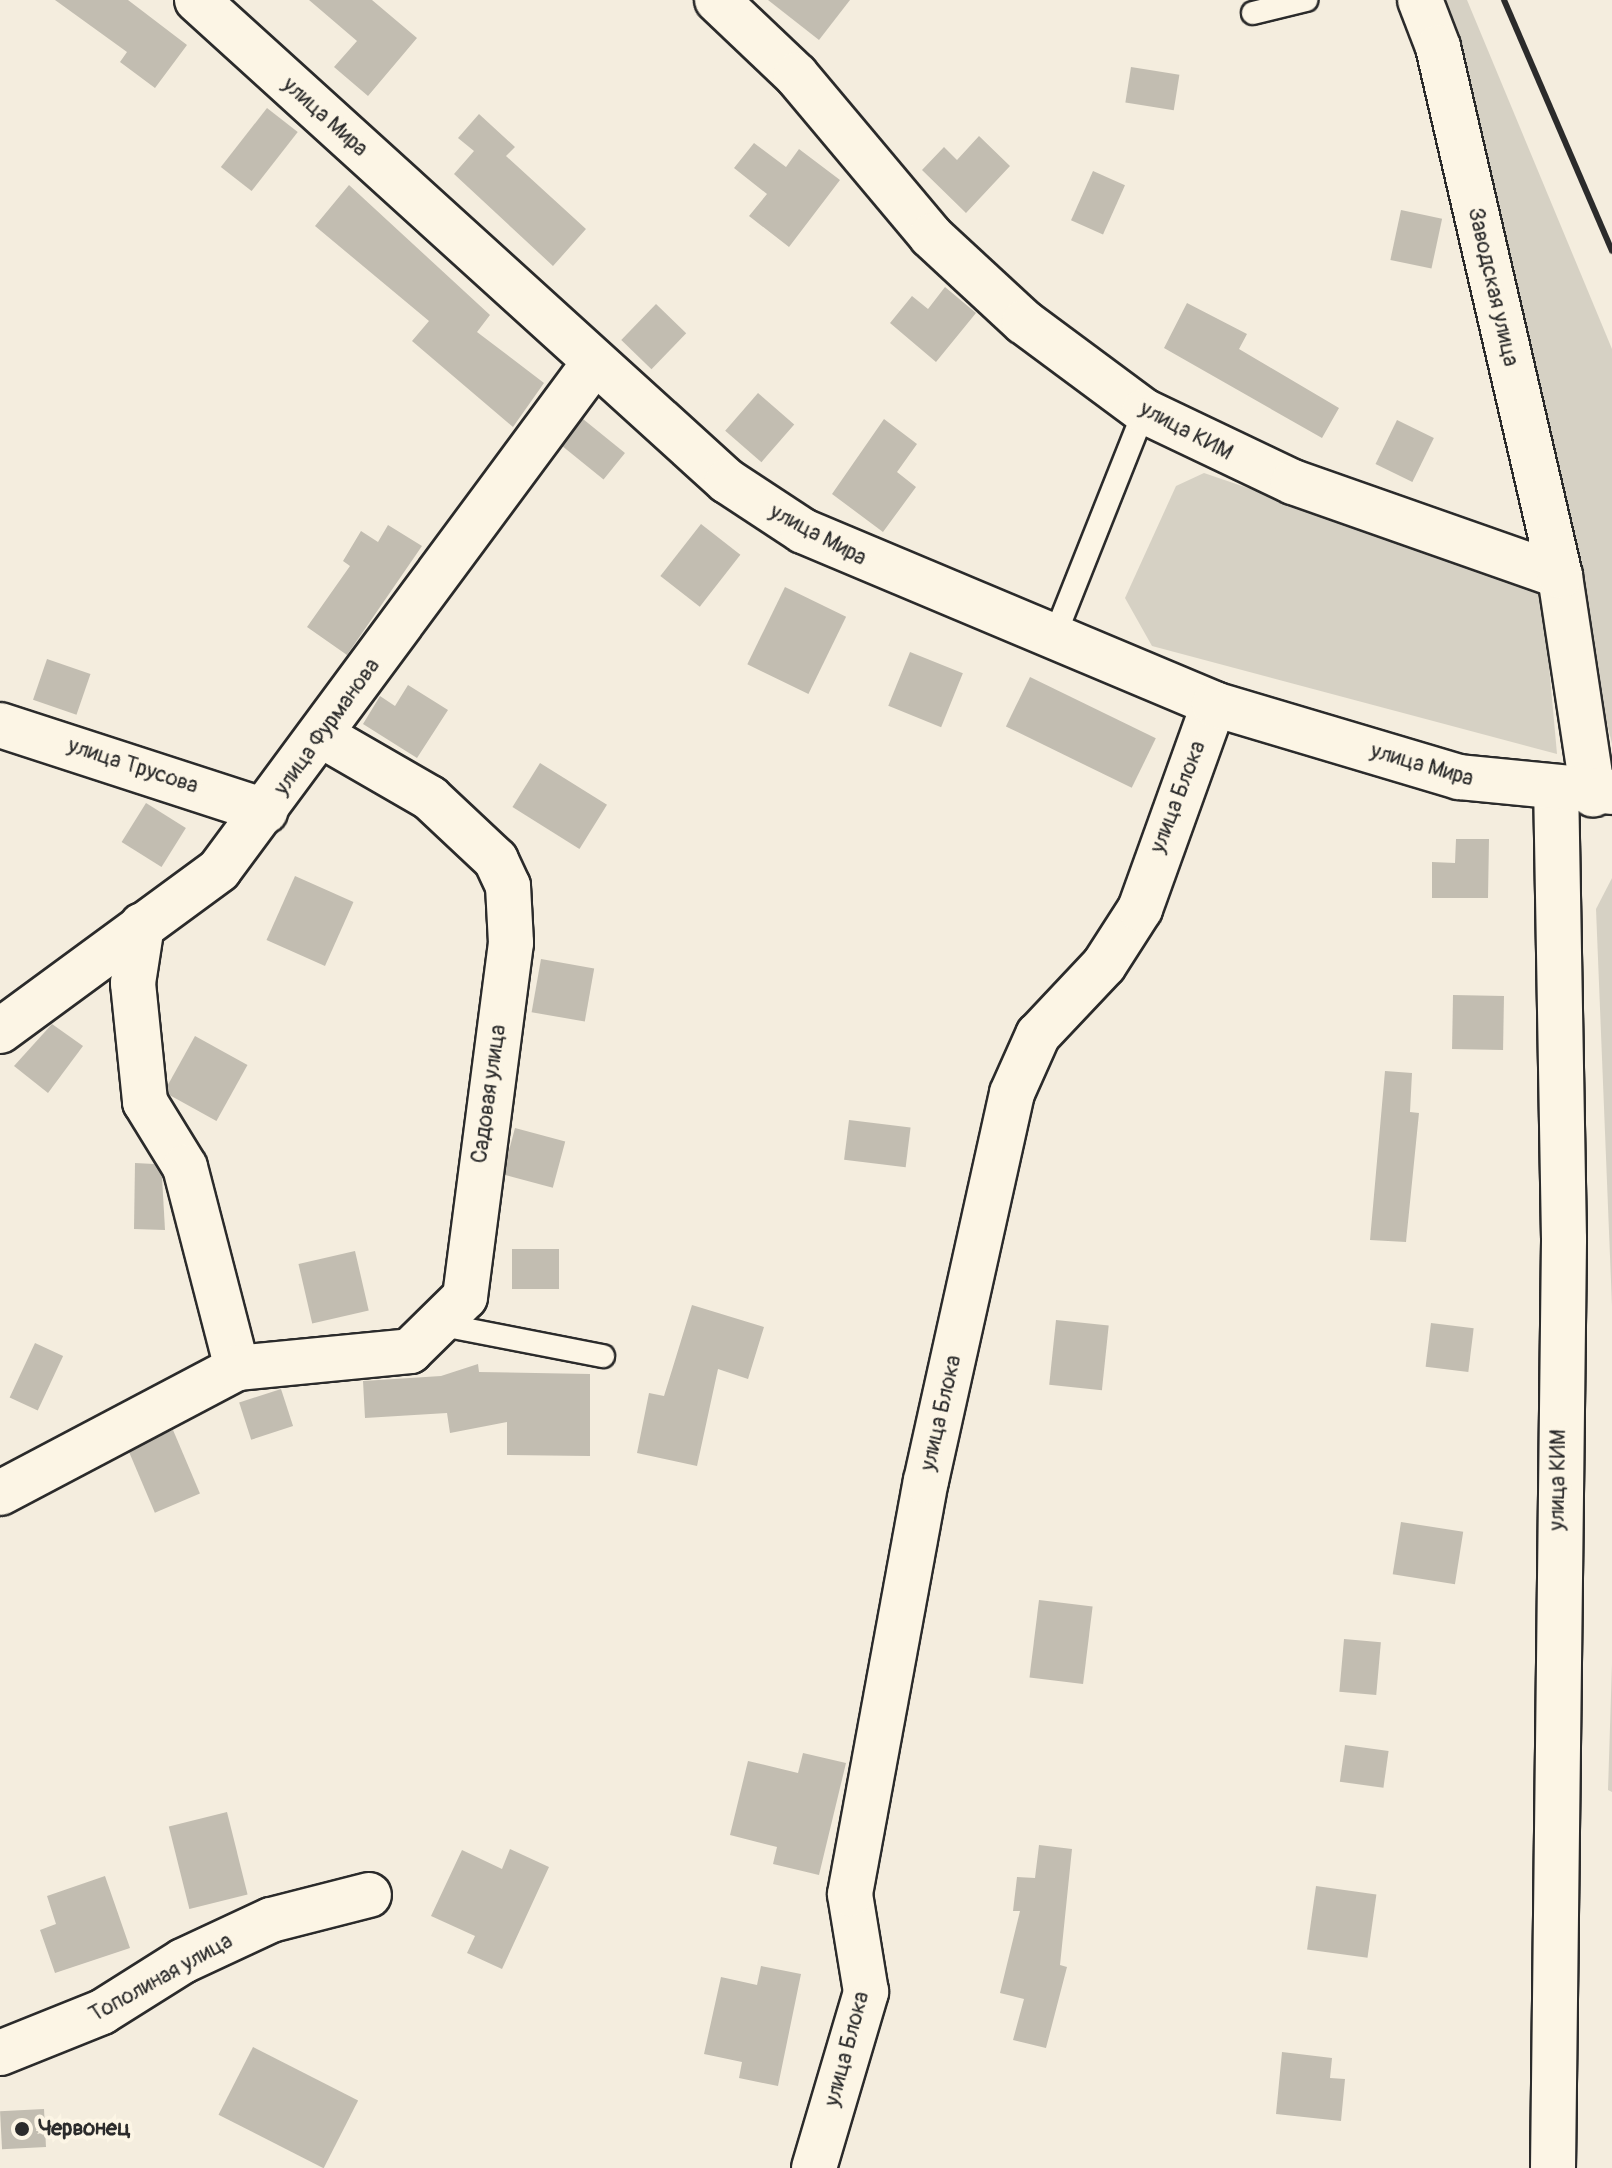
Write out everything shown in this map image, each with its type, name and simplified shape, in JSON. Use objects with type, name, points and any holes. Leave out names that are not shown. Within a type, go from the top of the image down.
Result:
[{"type":"street","name":"улица Мира","points":[[197,0],[594,363],[766,509],[901,578],[1214,704],[1459,777],[1587,793]]},
{"type":"street","name":"улица КИМ","points":[[717,0],[796,75],[931,236],[1024,322],[1144,411],[1293,482],[1560,576],[1587,793],[1564,1239],[1553,2168]]},
{"type":"street","name":"Заводская улица","points":[[1414,1],[1438,47],[1560,576]]},
{"type":"street","name":"улица Фурманова","points":[[0,1031],[219,870],[594,363]]},
{"type":"street","name":"улица Блока","points":[[814,2168],[866,1992],[850,1894],[926,1481],[1012,1093],[1038,1035],[1104,965],[1140,909],[1214,704]]},
{"type":"street","name":"улица Трусова","points":[[0,725],[265,811]]},
{"type":"street","name":"Садовая улица","points":[[0,1493],[237,1368],[410,1351],[443,1325],[465,1297],[473,1254],[473,1198],[511,943],[508,886],[496,860],[430,798],[321,735]]},
{"type":"street","points":[[142,925],[133,983],[145,1102],[185,1167],[237,1368]]},
{"type":"street","name":"Тополиная улица","points":[[0,2053],[102,2012],[183,1961],[271,1920],[369,1895]]},
{"type":"lane","points":[[1253,13],[1306,0]]},
{"type":"lane","points":[[1053,640],[1144,411]]},
{"type":"lane","points":[[443,1325],[603,1356]]},
{"type":"shaded area","points":[[1430,0],[1467,0],[1612,349],[1612,744]]},
{"type":"shaded area","points":[[1204,473],[1542,588],[1557,754],[1152,646],[1125,598],[1176,486]]},
{"type":"shaded area","points":[[1612,878],[1612,1306],[1596,909]]},
{"type":"shaded area","points":[[1612,1664],[1612,1792],[1608,1790]]},
{"type":"building","points":[[55,0],[128,0],[187,45],[155,88],[120,62],[127,52]]},
{"type":"building","points":[[309,0],[372,0],[417,38],[368,96],[334,67],[357,41]]},
{"type":"building","points":[[768,0],[850,0],[819,40]]},
{"type":"building","points":[[1131,67],[1179,75],[1174,110],[1125,103]]},
{"type":"building","points":[[267,108],[298,132],[252,191],[221,167]]},
{"type":"building","points":[[479,114],[515,147],[506,156],[586,229],[553,266],[454,174],[474,151],[458,138]]},
{"type":"building","points":[[979,136],[1010,166],[966,213],[922,170],[944,147],[957,160]]},
{"type":"building","points":[[754,143],[786,167],[799,149],[840,180],[789,247],[749,216],[767,194],[734,168]]},
{"type":"building","points":[[1093,171],[1125,185],[1103,235],[1071,220]]},
{"type":"building","points":[[349,185],[490,315],[477,332],[544,383],[513,427],[412,341],[429,321],[315,226]]},
{"type":"building","points":[[1401,210],[1442,219],[1431,269],[1390,260]]},
{"type":"building","points":[[945,287],[976,313],[936,362],[890,323],[912,296],[928,309]]},
{"type":"building","points":[[1187,303],[1247,334],[1239,349],[1339,408],[1322,438],[1164,348]]},
{"type":"building","points":[[656,304],[686,333],[651,369],[621,340]]},
{"type":"building","points":[[758,393],[794,424],[761,462],[725,431]]},
{"type":"building","points":[[583,419],[625,453],[604,479],[562,445]]},
{"type":"building","points":[[884,419],[917,444],[897,472],[916,487],[883,532],[832,494]]},
{"type":"building","points":[[1397,420],[1434,438],[1412,482],[1376,464]]},
{"type":"building","points":[[701,524],[740,555],[700,607],[660,576]]},
{"type":"building","points":[[388,525],[422,546],[347,655],[307,627],[350,566],[343,561],[361,531],[378,542]]},
{"type":"building","points":[[785,587],[846,617],[808,694],[747,664]]},
{"type":"building","points":[[910,652],[963,673],[941,727],[888,706]]},
{"type":"building","points":[[47,659],[90,674],[76,715],[33,700]]},
{"type":"building","points":[[1030,677],[1156,738],[1132,788],[1006,726]]},
{"type":"building","points":[[408,685],[448,710],[417,758],[363,724],[380,696],[395,706]]},
{"type":"building","points":[[540,763],[607,805],[579,849],[512,807]]},
{"type":"building","points":[[146,803],[186,828],[161,867],[122,842]]},
{"type":"building","points":[[1456,839],[1489,839],[1488,898],[1432,898],[1432,862],[1455,863]]},
{"type":"building","points":[[295,876],[353,902],[325,966],[267,940]]},
{"type":"building","points":[[541,959],[594,968],[585,1022],[532,1012]]},
{"type":"building","points":[[1453,995],[1504,996],[1503,1050],[1452,1049]]},
{"type":"building","points":[[52,1024],[83,1046],[48,1093],[14,1066]]},
{"type":"building","points":[[195,1036],[247,1065],[216,1121],[164,1092]]},
{"type":"building","points":[[1385,1071],[1412,1073],[1410,1112],[1419,1113],[1406,1242],[1370,1240]]},
{"type":"building","points":[[849,1120],[911,1128],[906,1167],[844,1160]]},
{"type":"building","points":[[515,1128],[565,1141],[553,1188],[503,1174]]},
{"type":"building","points":[[135,1163],[154,1164],[162,1177],[165,1230],[134,1229]]},
{"type":"building","points":[[512,1249],[559,1249],[559,1289],[512,1289]]},
{"type":"building","points":[[355,1251],[369,1310],[312,1323],[298,1264]]},
{"type":"building","points":[[692,1305],[764,1327],[748,1379],[718,1369],[697,1466],[637,1453],[649,1393],[664,1396]]},
{"type":"building","points":[[1056,1320],[1109,1326],[1102,1390],[1049,1385]]},
{"type":"building","points":[[1431,1323],[1474,1328],[1468,1372],[1426,1367]]},
{"type":"building","points":[[35,1343],[63,1356],[38,1410],[10,1397]]},
{"type":"building","points":[[478,1364],[479,1372],[590,1374],[590,1456],[507,1455],[507,1422],[450,1433],[447,1413],[365,1418],[363,1381],[441,1376]]},
{"type":"building","points":[[281,1389],[293,1426],[251,1440],[239,1403]]},
{"type":"building","points":[[173,1430],[200,1494],[155,1513],[128,1449]]},
{"type":"building","points":[[1401,1522],[1463,1532],[1455,1584],[1393,1574]]},
{"type":"building","points":[[1039,1600],[1093,1607],[1083,1684],[1029,1677]]},
{"type":"building","points":[[1344,1639],[1381,1642],[1376,1695],[1339,1692]]},
{"type":"building","points":[[1345,1745],[1389,1751],[1383,1788],[1340,1782]]},
{"type":"building","points":[[803,1753],[846,1763],[819,1875],[773,1864],[777,1847],[730,1835],[748,1761],[798,1773]]},
{"type":"building","points":[[227,1812],[248,1894],[189,1909],[169,1827]]},
{"type":"building","points":[[1039,1845],[1072,1849],[1060,1965],[1067,1967],[1046,2048],[1013,2040],[1024,1999],[1000,1993],[1020,1911],[1013,1911],[1017,1877],[1035,1878]]},
{"type":"building","points":[[510,1849],[549,1867],[502,1969],[467,1953],[475,1936],[431,1916],[462,1850],[502,1869]]},
{"type":"building","points":[[105,1876],[130,1948],[55,1973],[40,1930],[56,1924],[47,1896]]},
{"type":"building","points":[[1316,1886],[1376,1894],[1367,1958],[1307,1949]]},
{"type":"building","points":[[761,1966],[801,1974],[778,2086],[739,2078],[742,2062],[704,2054],[721,1977],[757,1985]]},
{"type":"building","points":[[253,2047],[358,2101],[324,2168],[218,2115]]},
{"type":"building","points":[[1282,2052],[1332,2058],[1330,2078],[1345,2079],[1341,2121],[1276,2114]]},
{"type":"building","name":"Червонец","points":[[44,2109],[46,2147],[2,2149],[0,2111]]},
{"type":"railway","points":[[1504,0],[1612,251]]},
{"type":"place","name":"Червонец","points":[[22,2129]]}]
